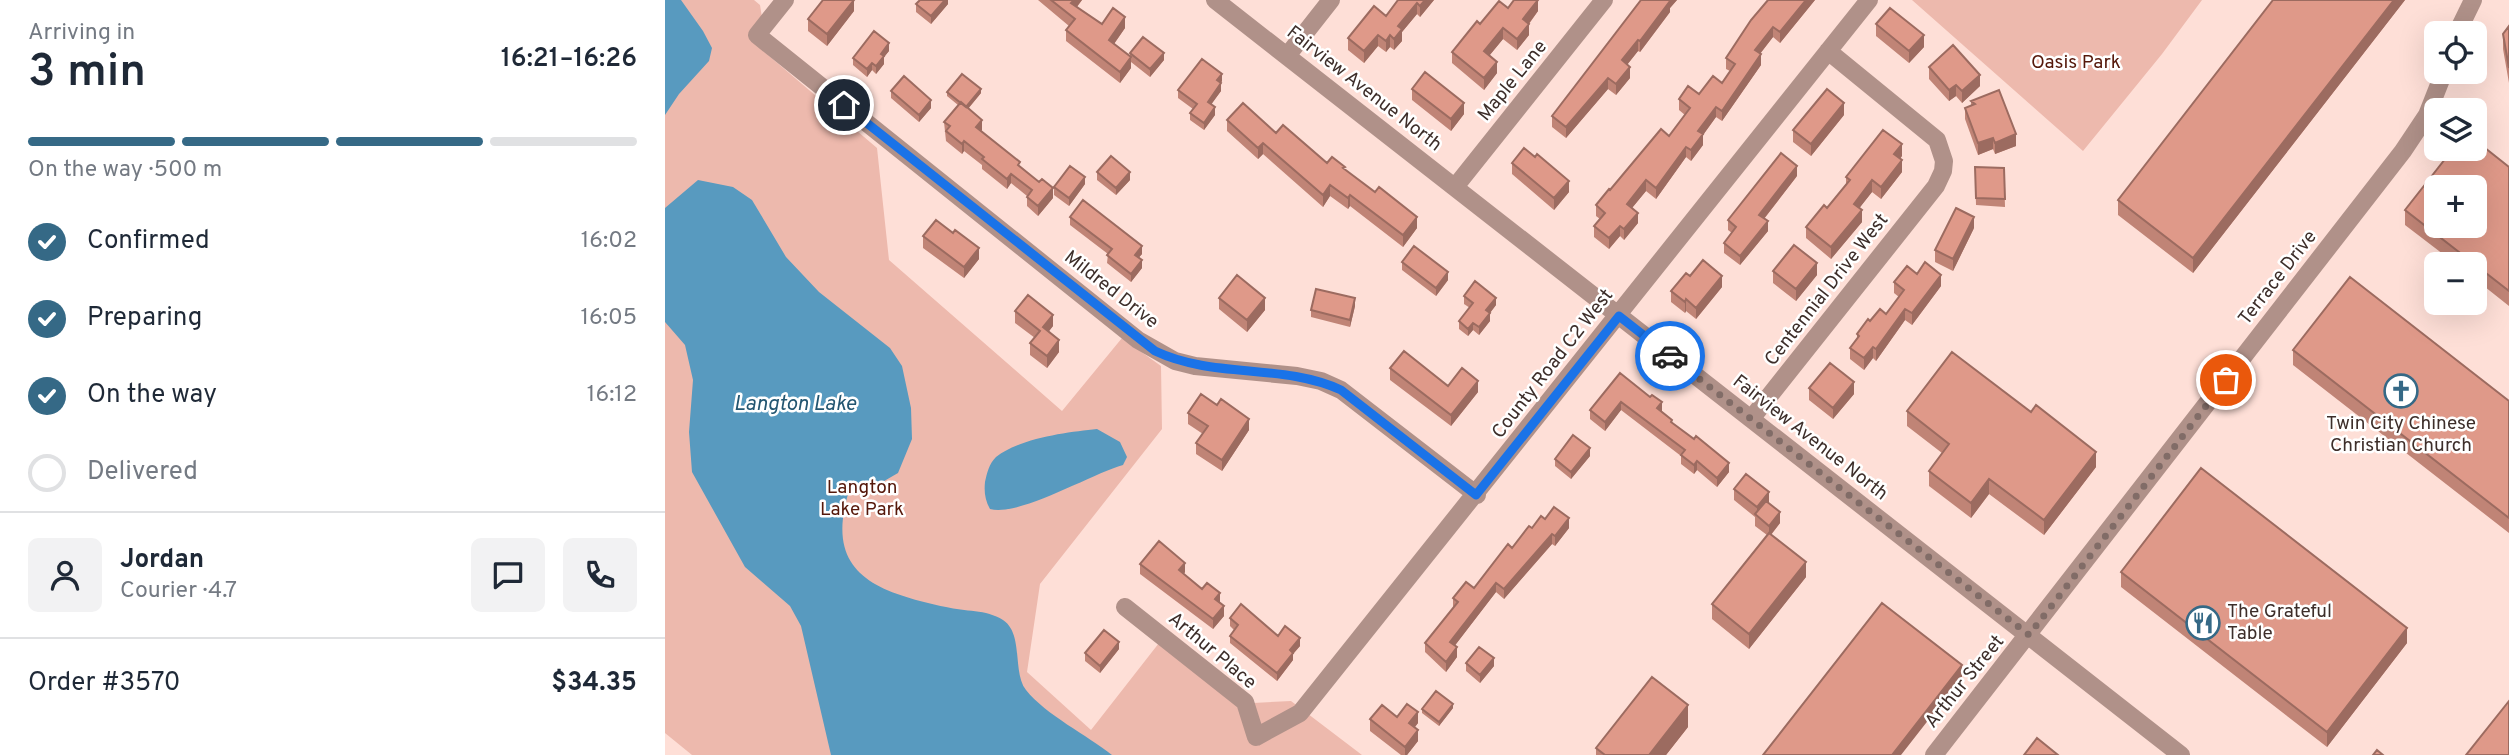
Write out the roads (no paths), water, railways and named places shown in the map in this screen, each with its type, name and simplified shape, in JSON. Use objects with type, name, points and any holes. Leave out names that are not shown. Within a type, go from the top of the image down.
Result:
[{"type":"street","name":"Mildred Drive","points":[[785,0],[757,35],[1155,351],[1175,361],[1195,366],[1276,373],[1321,381],[1341,390],[1476,495]]},
{"type":"street","name":"Fairview Avenue North","points":[[1215,0],[2181,755]]},
{"type":"street","points":[[1287,56],[1331,0]]},
{"type":"street","name":"Maple Lane","points":[[1455,187],[1604,0]]},
{"type":"street","name":"County Road C2 West","points":[[1256,737],[1300,713],[1619,316],[1868,0]]},
{"type":"street","points":[[2462,21],[2473,0]]},
{"type":"street","name":"Centennial Drive West","points":[[1751,419],[1936,187],[1943,171],[1944,161],[1937,140],[1828,51]]},
{"type":"street","name":"Terrace Drive","points":[[2029,635],[2403,151],[2427,115],[2439,84]]},
{"type":"street","name":"Arthur Place","points":[[1125,607],[1245,702],[1256,737]]},
{"type":"street","name":"Arthur Street","points":[[1934,755],[2029,635]]},
{"type":"water","points":[[665,0],[681,0],[712,48],[709,61],[679,94],[665,115]]},
{"type":"water","name":"Langton Lake","points":[[698,180],[733,187],[752,200],[786,257],[819,292],[890,348],[902,366],[911,408],[912,439],[898,473],[879,484],[856,485],[849,491],[843,519],[843,542],[850,560],[878,586],[898,594],[946,607],[990,614],[1003,620],[1013,634],[1019,673],[1026,690],[1055,716],[1112,755],[831,755],[801,626],[790,606],[745,567],[692,472],[689,432],[693,380],[685,345],[665,322],[665,208]]},
{"type":"water","points":[[1097,429],[1120,442],[1127,457],[1123,465],[1019,507],[990,509],[985,496],[985,482],[996,457],[1006,450],[1031,441]]},
{"type":"place","name":"Twin City Chinese Christian Church","points":[[2401,391]]},
{"type":"place","name":"The Grateful Table","points":[[2203,623]]},
{"type":"park label","name":"Oasis Park","points":[[2076,63]]},
{"type":"park label","name":"Langton Lake Park","points":[[862,499]]}]
